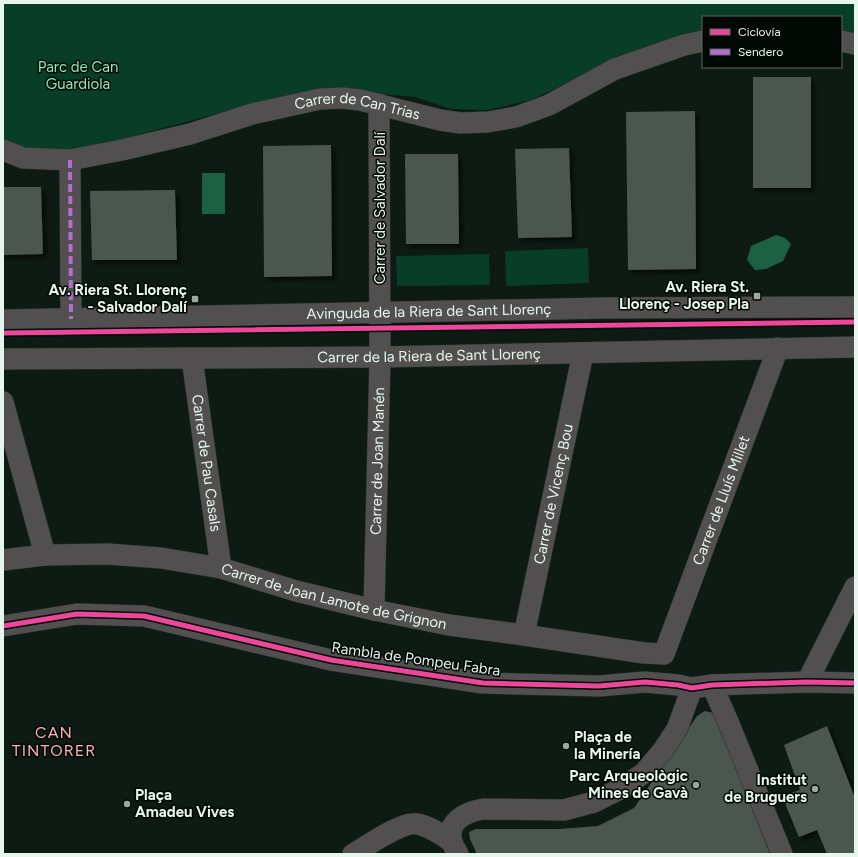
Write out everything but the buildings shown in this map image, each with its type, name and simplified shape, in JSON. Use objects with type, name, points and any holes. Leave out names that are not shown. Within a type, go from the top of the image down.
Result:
[{"type":"street","name":"Carrer de Can Trias","points":[[3,150],[23,158],[70,160],[122,150],[190,134],[252,114],[320,99],[343,98],[360,100],[440,120],[461,123],[488,122],[516,116],[548,105],[616,69],[684,45],[702,41]]},
{"type":"street","points":[[842,41],[855,44]]},
{"type":"street","name":"Carrer de Salvador Dalí","points":[[379,104],[380,312]]},
{"type":"street","points":[[70,160],[71,319]]},
{"type":"street","name":"Avinguda de la Riera de Sant Llorenç","points":[[3,320],[380,312],[727,307],[855,307]]},
{"type":"street","name":"Carrer de Joan Manén","points":[[374,610],[380,312]]},
{"type":"street","name":"Carrer de la Riera de Sant Llorenç","points":[[3,359],[380,357],[855,347]]},
{"type":"street","name":"Carrer de Lluís Millet","points":[[654,654],[778,348]]},
{"type":"street","name":"Carrer de Vicenç Bou","points":[[524,635],[583,353]]},
{"type":"street","name":"Carrer de Pau Casals","points":[[192,358],[221,568]]},
{"type":"street","points":[[3,402],[45,555]]},
{"type":"street","name":"Carrer de Joan Lamote de Grignon","points":[[3,560],[45,555],[108,554],[153,557],[221,568],[296,591],[374,610],[449,625],[654,654]]},
{"type":"street","points":[[807,682],[855,587]]},
{"type":"street","name":"Rambla de Pompeu Fabra","points":[[3,626],[77,614],[144,616],[331,660],[483,683],[599,686],[645,682],[694,686],[807,682],[855,683]]},
{"type":"street","points":[[645,682],[654,654],[694,686],[727,718],[782,854]]},
{"type":"street","points":[[455,848],[451,830],[460,817],[471,811],[564,810],[594,802],[620,789],[644,773],[664,749],[677,729],[694,686]]},
{"type":"street","points":[[353,854],[398,828],[416,823],[437,831],[455,848]]},
{"type":"green space","name":"Parc de Can Guardiola","points":[[3,3],[855,3],[855,35],[842,31],[842,16],[702,16],[702,33],[611,63],[531,100],[488,110],[451,109],[415,97],[331,90],[252,104],[76,152],[23,151],[3,143]]},
{"type":"green space","points":[[588,248],[589,283],[506,286],[505,251]]},
{"type":"green space","points":[[489,254],[490,285],[397,286],[396,256]]},
{"type":"shaded area","points":[[202,173],[225,173],[225,214],[202,214]]},
{"type":"shaded area","points":[[776,235],[785,238],[791,244],[783,261],[766,269],[755,270],[747,260],[751,246]]},
{"type":"marked path","points":[[70,160],[71,319]]},
{"type":"cycle path","points":[[3,333],[855,322]]},
{"type":"cycle path","points":[[3,626],[77,614],[144,616],[331,660],[483,683],[599,686],[645,682],[678,685],[692,688],[712,685],[807,682],[855,683]]},
{"type":"place","name":"Av. Riera St. Llorenç - Josep Pla","points":[[757,296]]},
{"type":"place","name":"Av. Riera St. Llorenç - Salvador Dalí","points":[[195,299]]},
{"type":"place","name":"Plaça de la Minería","points":[[566,746]]},
{"type":"place","name":"Parc Arqueològic Mines de Gavà","points":[[696,785]]},
{"type":"place","name":"Institut de Bruguers","points":[[815,789]]},
{"type":"place","name":"Plaça Amadeu Vives","points":[[127,804]]},
{"type":"district","name":"CAN TINTORER","points":[[54,741]]}]
